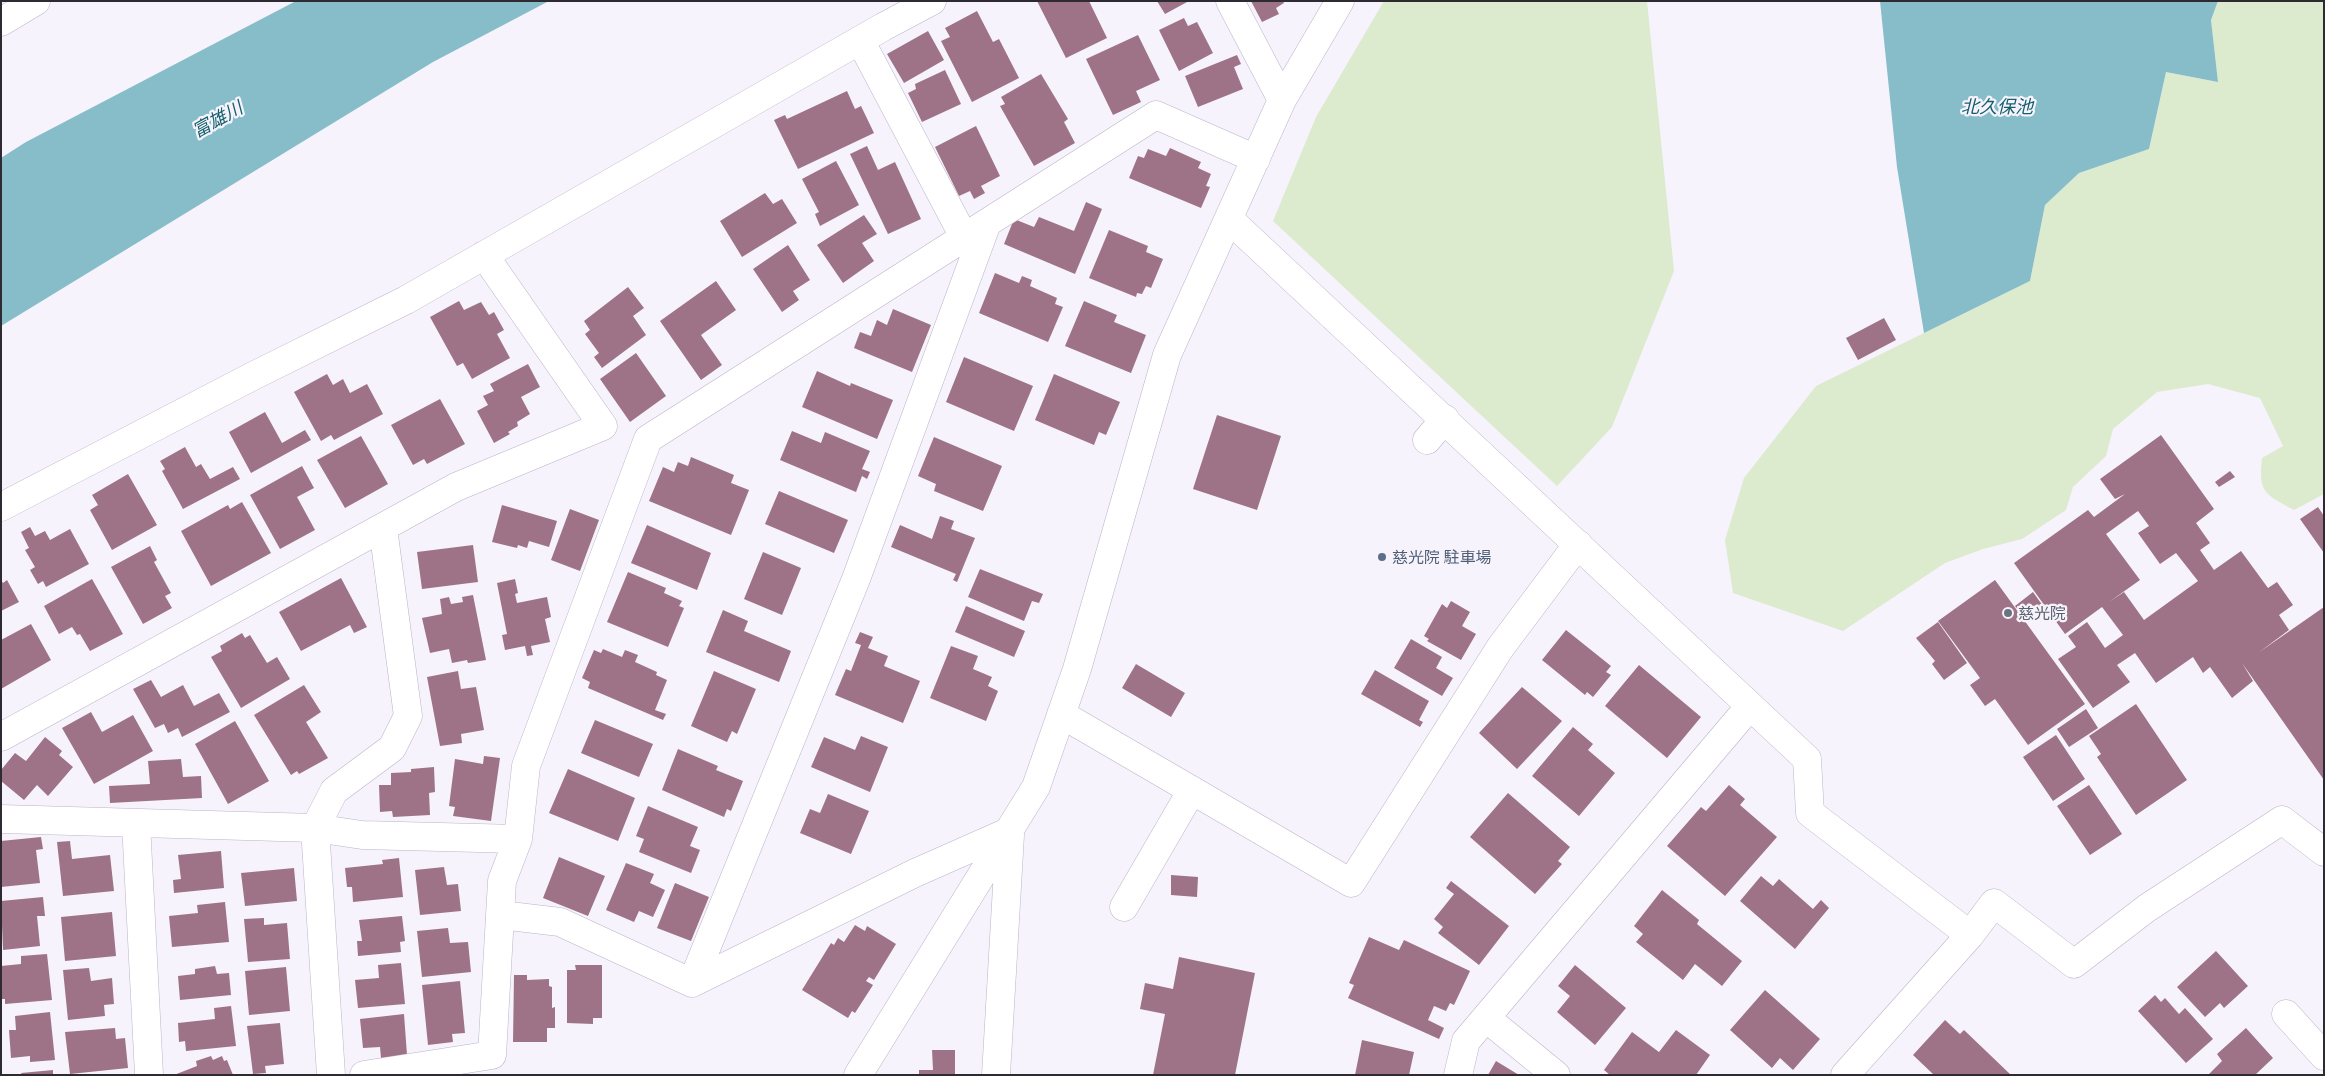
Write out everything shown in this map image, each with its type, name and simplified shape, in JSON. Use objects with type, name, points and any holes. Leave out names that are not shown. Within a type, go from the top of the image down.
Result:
[{"type":"street","points":[[1,22],[36,1]]},
{"type":"street","points":[[1,507],[253,376],[406,300],[860,40],[932,1]]},
{"type":"street","points":[[1230,1],[1282,100]]},
{"type":"street","points":[[858,1075],[1036,787],[1077,669],[1167,355],[1282,100],[1340,1]]},
{"type":"street","points":[[860,40],[964,237]]},
{"type":"street","points":[[364,1075],[423,1070],[492,1055],[502,881],[518,839],[526,766],[648,439],[1156,114],[1256,159]]},
{"type":"street","points":[[1229,219],[1807,759],[1810,813],[1976,926]]},
{"type":"street","points":[[692,982],[856,579],[987,222]]},
{"type":"street","points":[[1,737],[456,488],[603,426],[484,255]]},
{"type":"street","points":[[1427,440],[1445,419]]},
{"type":"street","points":[[331,1075],[315,828],[334,791],[392,748],[408,716],[383,528]]},
{"type":"street","points":[[1061,714],[1351,883],[1500,648],[1578,544]]},
{"type":"street","points":[[1458,1075],[1466,1041],[1750,706]]},
{"type":"street","points":[[1124,907],[1192,790]]},
{"type":"street","points":[[1,819],[315,828],[362,835],[518,839]]},
{"type":"street","points":[[1845,1075],[1994,903],[2074,964],[2147,908],[2282,820],[2324,852]]},
{"type":"street","points":[[136,823],[149,1075]]},
{"type":"street","points":[[692,982],[915,873],[1010,831]]},
{"type":"street","points":[[996,1075],[1010,831]]},
{"type":"street","points":[[501,915],[560,922],[692,982]]},
{"type":"street","points":[[2286,1014],[2324,1056]]},
{"type":"street","points":[[1486,1018],[1556,1075]]},
{"type":"green space","points":[[1384,1],[1647,1],[1674,271],[1612,427],[1557,486],[1273,221],[1316,117]]},
{"type":"green space","points":[[2218,1],[2324,1],[2324,494],[2294,510],[2270,496],[2266,491],[2261,479],[2262,458],[2283,446],[2260,398],[2208,384],[2157,392],[2113,429],[2106,456],[2073,487],[2066,510],[2022,539],[1983,549],[1945,563],[1843,631],[1733,593],[1725,540],[1744,478],[1816,386],[2030,281],[2045,205],[2079,173],[2149,149],[2166,72],[2218,82],[2211,20]]},
{"type":"water","name":"富雄川","points":[[296,1],[549,1],[433,62],[1,326],[1,158],[26,142]]},
{"type":"water","name":"北久保池","points":[[1880,1],[2218,1],[2211,20],[2218,82],[2166,72],[2149,149],[2079,173],[2045,205],[2030,281],[1924,333],[1897,167]]},
{"type":"building","points":[[1037,1],[1089,1],[1107,38],[1066,58]]},
{"type":"building","points":[[1157,1],[1189,1],[1165,14]]},
{"type":"building","points":[[1251,1],[1283,1],[1284,3],[1276,8],[1279,14],[1262,22]]},
{"type":"building","points":[[977,11],[993,42],[999,39],[1019,78],[972,102],[941,41],[950,37],[945,28]]},
{"type":"building","points":[[1184,18],[1188,26],[1197,22],[1213,53],[1179,71],[1159,30]]},
{"type":"building","points":[[928,31],[944,60],[904,83],[887,54]]},
{"type":"building","points":[[1138,35],[1160,80],[1136,91],[1141,102],[1113,115],[1086,59]]},
{"type":"building","points":[[1237,55],[1241,64],[1234,67],[1243,89],[1198,107],[1185,76]]},
{"type":"building","points":[[945,70],[961,104],[922,122],[908,93],[916,89],[915,84]]},
{"type":"building","points":[[1041,74],[1068,119],[1064,122],[1075,143],[1034,166],[1000,106],[1005,104],[1001,97]]},
{"type":"building","points":[[847,91],[855,109],[861,106],[874,133],[798,169],[774,120],[785,115],[787,119]]},
{"type":"building","points":[[976,126],[1000,176],[981,186],[985,193],[974,199],[970,191],[959,196],[935,147]]},
{"type":"building","points":[[867,146],[878,170],[895,162],[921,219],[888,234],[850,154]]},
{"type":"building","points":[[1170,148],[1201,162],[1198,168],[1211,174],[1206,186],[1210,187],[1201,208],[1129,178],[1138,156],[1144,158],[1148,149],[1166,156]]},
{"type":"building","points":[[836,161],[859,205],[820,226],[815,214],[819,212],[802,179]]},
{"type":"building","points":[[765,193],[773,204],[782,199],[797,223],[742,257],[720,221]]},
{"type":"building","points":[[1086,202],[1102,209],[1075,274],[1004,244],[1014,219],[1034,227],[1039,217],[1074,231]]},
{"type":"building","points":[[864,215],[877,234],[862,243],[874,261],[843,283],[817,245]]},
{"type":"building","points":[[1109,230],[1148,246],[1146,252],[1163,259],[1151,288],[1146,286],[1142,294],[1137,293],[1136,297],[1089,278]]},
{"type":"building","points":[[788,245],[810,280],[793,291],[799,300],[782,312],[753,269]]},
{"type":"building","points":[[995,273],[1019,283],[1022,276],[1032,280],[1030,286],[1057,298],[1055,304],[1063,307],[1048,342],[979,313]]},
{"type":"building","points":[[716,281],[736,310],[701,335],[722,365],[701,380],[660,321]]},
{"type":"building","points":[[628,287],[644,308],[633,316],[646,335],[602,368],[594,357],[599,353],[585,334],[590,330],[584,321]]},
{"type":"building","points":[[459,301],[464,310],[481,302],[489,315],[494,312],[504,330],[497,334],[510,358],[472,379],[463,363],[457,366],[430,317]]},
{"type":"building","points":[[1084,301],[1117,315],[1114,322],[1146,335],[1131,373],[1065,346]]},
{"type":"building","points":[[893,309],[931,325],[912,372],[854,348],[860,332],[871,336],[877,320],[887,325]]},
{"type":"building","points":[[1884,318],[1896,340],[1858,360],[1846,338]]},
{"type":"building","points":[[636,353],[666,396],[630,422],[600,379]]},
{"type":"building","points":[[964,357],[1033,386],[1014,431],[946,402]]},
{"type":"building","points":[[528,364],[540,387],[521,397],[530,414],[517,422],[518,426],[508,432],[510,434],[494,443],[477,411],[488,405],[483,396],[494,391],[490,384]]},
{"type":"building","points":[[817,371],[850,386],[851,383],[893,400],[877,439],[802,407]]},
{"type":"building","points":[[327,374],[333,385],[343,379],[350,393],[367,384],[383,414],[334,440],[331,435],[321,441],[294,392]]},
{"type":"building","points":[[1054,374],[1120,402],[1106,435],[1099,432],[1094,445],[1035,420]]},
{"type":"building","points":[[440,399],[465,444],[427,464],[424,459],[413,465],[391,425]]},
{"type":"building","points":[[265,412],[282,443],[305,430],[311,440],[251,473],[229,432]]},
{"type":"building","points":[[1217,415],[1281,436],[1257,510],[1193,489]]},
{"type":"building","points":[[792,431],[821,443],[825,432],[870,451],[862,469],[870,472],[867,479],[862,476],[856,492],[780,460]]},
{"type":"building","points":[[2161,435],[2214,509],[2196,523],[2210,543],[2200,550],[2214,570],[2241,551],[2268,588],[2277,582],[2293,605],[2279,615],[2289,630],[2258,653],[2324,607],[2324,780],[2242,663],[2253,681],[2232,698],[2210,667],[2203,673],[2193,657],[2156,683],[2135,653],[2117,665],[2130,682],[2093,708],[2058,659],[2076,647],[2068,636],[2087,622],[2105,648],[2123,635],[2102,607],[2065,634],[2014,563],[2088,510],[2094,517],[2125,494],[2115,499],[2100,479]],"holes":[[[2138,511],[2149,526],[2138,533],[2160,564],[2176,553],[2198,581],[2144,620],[2124,592],[2109,602],[2140,580],[2106,534]]]},
{"type":"building","points":[[361,436],[388,484],[345,508],[317,460]]},
{"type":"building","points":[[934,437],[1002,466],[983,511],[934,491],[936,484],[918,476]]},
{"type":"building","points":[[185,447],[196,467],[201,464],[210,479],[233,467],[240,479],[183,509],[162,471],[165,469],[160,461]]},
{"type":"building","points":[[691,457],[734,475],[731,483],[749,490],[731,535],[649,501],[663,467],[674,472],[678,462],[688,466]]},
{"type":"building","points":[[302,466],[314,488],[297,497],[315,530],[280,549],[250,495]]},
{"type":"building","points":[[2230,471],[2235,477],[2219,487],[2215,482]]},
{"type":"building","points":[[128,474],[157,525],[112,550],[90,510],[98,505],[92,495]]},
{"type":"building","points":[[779,491],[848,520],[834,553],[765,524]]},
{"type":"building","points":[[242,502],[271,553],[211,586],[181,531],[228,505],[230,509]]},
{"type":"building","points":[[502,505],[557,521],[549,547],[529,541],[527,548],[518,545],[517,548],[492,542]]},
{"type":"building","points":[[2318,507],[2324,516],[2324,553],[2300,519]]},
{"type":"building","points":[[570,509],[599,520],[580,571],[551,560]]},
{"type":"building","points":[[940,516],[954,521],[951,529],[975,538],[957,582],[953,580],[956,574],[891,547],[900,525],[932,539]]},
{"type":"building","points":[[647,525],[711,553],[697,590],[631,563]]},
{"type":"building","points":[[30,527],[35,536],[45,531],[50,540],[70,529],[89,564],[46,587],[43,581],[38,584],[30,570],[35,567],[25,550],[29,548],[21,532]]},
{"type":"building","points":[[473,545],[478,582],[422,589],[417,552]]},
{"type":"building","points":[[150,546],[157,560],[154,562],[171,593],[165,596],[172,608],[143,624],[111,567]]},
{"type":"building","points":[[763,552],[801,568],[782,615],[744,599]]},
{"type":"building","points":[[980,569],[1043,594],[1039,603],[1032,601],[1024,621],[968,597]]},
{"type":"building","points":[[628,572],[666,588],[664,593],[682,601],[679,606],[684,608],[668,647],[607,622]]},
{"type":"building","points":[[341,578],[367,627],[354,633],[350,625],[301,651],[279,612]]},
{"type":"building","points":[[92,579],[123,634],[90,651],[80,634],[77,635],[72,627],[59,634],[44,606]]},
{"type":"building","points":[[515,579],[518,593],[515,594],[517,603],[547,597],[551,617],[545,619],[550,642],[531,646],[533,655],[527,656],[525,646],[505,650],[502,635],[507,634],[497,583]]},
{"type":"building","points":[[1,580],[3,583],[7,580],[19,602],[1,611]]},
{"type":"building","points":[[1995,580],[2085,704],[2028,745],[1995,699],[1985,706],[1970,685],[1980,678],[1938,621]]},
{"type":"building","points":[[2033,592],[2043,606],[2024,619],[2015,606]]},
{"type":"building","points":[[473,595],[486,660],[468,663],[467,660],[452,663],[449,649],[430,653],[422,618],[442,614],[440,599],[449,597],[451,604],[463,602],[462,597]]},
{"type":"building","points":[[1451,601],[1470,612],[1462,626],[1476,634],[1461,660],[1427,641],[1429,639],[1424,636],[1442,604],[1447,608]]},
{"type":"building","points":[[966,606],[1025,631],[1014,657],[955,632]]},
{"type":"building","points":[[723,610],[748,621],[744,631],[791,651],[779,682],[706,652]]},
{"type":"building","points":[[1938,622],[1967,663],[1944,680],[1932,664],[1935,661],[1916,638]]},
{"type":"building","points":[[31,624],[51,660],[1,689],[1,640]]},
{"type":"building","points":[[1566,630],[1611,666],[1606,672],[1611,675],[1593,697],[1587,692],[1585,695],[1542,660]]},
{"type":"building","points":[[860,632],[873,637],[868,648],[888,656],[884,666],[920,681],[903,723],[835,695],[846,669],[851,671],[861,645],[855,643]]},
{"type":"building","points":[[242,633],[245,638],[250,635],[267,663],[277,657],[290,679],[241,708],[211,657],[222,651],[220,646]]},
{"type":"building","points":[[1411,639],[1442,657],[1436,668],[1453,678],[1442,696],[1394,668]]},
{"type":"building","points":[[951,646],[978,656],[973,669],[992,677],[988,686],[998,691],[986,721],[930,698]]},
{"type":"building","points":[[603,649],[622,657],[625,650],[638,655],[635,662],[657,672],[656,675],[667,680],[655,710],[666,714],[663,720],[588,688],[590,682],[582,678],[594,650],[601,653]]},
{"type":"building","points":[[1136,664],[1185,693],[1171,717],[1122,688]]},
{"type":"building","points":[[1639,665],[1701,717],[1667,758],[1605,706]]},
{"type":"building","points":[[1375,670],[1429,701],[1419,720],[1423,722],[1420,727],[1361,694]]},
{"type":"building","points":[[458,671],[461,689],[476,687],[484,730],[461,734],[462,743],[440,746],[427,677]]},
{"type":"building","points":[[714,671],[756,689],[737,734],[732,731],[727,742],[691,726]]},
{"type":"building","points":[[151,680],[161,697],[183,685],[194,706],[219,693],[230,712],[182,737],[178,728],[168,733],[164,724],[155,728],[133,689]]},
{"type":"building","points":[[304,685],[321,712],[306,722],[328,758],[299,774],[297,771],[291,775],[254,715]]},
{"type":"building","points":[[1522,687],[1562,721],[1517,769],[1479,733]]},
{"type":"building","points":[[2136,704],[2187,780],[2136,815],[2097,757],[2101,754],[2089,736]]},
{"type":"building","points":[[2086,709],[2098,728],[2069,747],[2057,729]]},
{"type":"building","points":[[91,712],[102,732],[133,715],[153,751],[94,784],[62,728]]},
{"type":"building","points":[[595,720],[653,744],[639,777],[581,753]]},
{"type":"building","points":[[235,721],[269,781],[228,804],[195,744]]},
{"type":"building","points":[[1573,727],[1593,744],[1588,750],[1615,773],[1579,816],[1532,776]]},
{"type":"building","points":[[2056,735],[2085,779],[2053,801],[2023,757]]},
{"type":"building","points":[[861,736],[888,747],[870,792],[811,767],[824,737],[855,750]]},
{"type":"building","points":[[45,737],[62,751],[59,755],[73,767],[48,796],[37,785],[24,800],[1,781],[1,770],[15,753],[26,761]]},
{"type":"building","points":[[678,749],[718,766],[716,770],[743,781],[731,811],[727,809],[724,817],[662,790]]},
{"type":"building","points":[[484,756],[500,758],[491,821],[453,816],[455,807],[449,806],[455,759],[483,764]]},
{"type":"building","points":[[181,759],[183,777],[201,776],[202,798],[110,803],[109,786],[150,784],[148,761]]},
{"type":"building","points":[[434,767],[435,792],[429,793],[430,815],[393,817],[392,811],[380,812],[379,785],[391,785],[391,773],[411,772],[411,769]]},
{"type":"building","points":[[568,769],[635,798],[618,841],[549,813]]},
{"type":"building","points":[[1729,785],[1745,799],[1740,805],[1777,837],[1725,896],[1667,846],[1701,807],[1706,811]]},
{"type":"building","points":[[2089,785],[2122,834],[2090,855],[2057,806]]},
{"type":"building","points":[[1508,793],[1570,847],[1558,861],[1562,864],[1535,894],[1470,837]]},
{"type":"building","points":[[828,794],[869,811],[851,854],[800,833],[810,809],[820,813]]},
{"type":"building","points":[[648,806],[698,827],[690,846],[700,850],[691,873],[639,852],[644,839],[636,836]]},
{"type":"building","points":[[41,837],[43,849],[36,850],[40,883],[1,887],[1,841]]},
{"type":"building","points":[[70,841],[72,859],[110,855],[114,891],[63,896],[57,842]]},
{"type":"building","points":[[221,851],[224,888],[174,893],[173,880],[181,879],[178,855]]},
{"type":"building","points":[[559,857],[605,876],[588,916],[543,898]]},
{"type":"building","points":[[399,858],[403,897],[353,902],[352,887],[347,887],[345,868],[383,864],[382,860]]},
{"type":"building","points":[[626,863],[654,874],[650,883],[665,890],[653,917],[639,911],[634,922],[606,910]]},
{"type":"building","points":[[444,867],[447,885],[458,884],[461,911],[420,915],[415,870]]},
{"type":"building","points":[[294,868],[297,901],[245,906],[241,873]]},
{"type":"building","points":[[1171,875],[1198,877],[1197,897],[1171,895]]},
{"type":"building","points":[[1761,876],[1773,886],[1779,879],[1813,909],[1821,900],[1829,908],[1795,949],[1740,901]]},
{"type":"building","points":[[1451,881],[1509,926],[1479,965],[1438,933],[1443,927],[1434,919],[1454,894],[1446,888]]},
{"type":"building","points":[[675,883],[709,897],[691,941],[657,928]]},
{"type":"building","points":[[1662,890],[1699,920],[1697,924],[1742,961],[1722,986],[1695,964],[1683,980],[1636,942],[1643,934],[1634,926]]},
{"type":"building","points":[[43,897],[45,916],[37,916],[40,946],[3,950],[1,901]]},
{"type":"building","points":[[225,902],[229,942],[172,947],[169,916],[198,913],[197,905]]},
{"type":"building","points":[[112,912],[116,956],[65,961],[61,917]]},
{"type":"building","points":[[402,916],[405,941],[400,942],[401,952],[358,956],[357,941],[362,941],[359,920]]},
{"type":"building","points":[[264,918],[264,925],[287,923],[290,959],[248,962],[244,919]]},
{"type":"building","points":[[855,925],[865,931],[867,926],[896,944],[874,980],[869,977],[866,981],[873,985],[855,1013],[852,1011],[848,1018],[802,990],[831,943],[834,945],[838,938],[844,942]]},
{"type":"building","points":[[448,928],[450,943],[468,942],[471,972],[422,977],[417,931]]},
{"type":"building","points":[[1369,937],[1399,950],[1404,940],[1470,971],[1454,1005],[1450,1003],[1446,1011],[1434,1006],[1428,1020],[1444,1028],[1439,1039],[1348,998],[1354,985],[1349,983]]},
{"type":"building","points":[[2216,951],[2248,986],[2224,1008],[2220,1003],[2205,1017],[2177,987]]},
{"type":"building","points":[[47,954],[52,1000],[5,1004],[5,999],[1,999],[1,966],[21,964],[21,956]]},
{"type":"building","points":[[1179,957],[1255,973],[1235,1075],[1153,1075],[1165,1014],[1140,1009],[1145,983],[1173,989]]},
{"type":"building","points":[[401,963],[405,1004],[358,1008],[355,980],[379,978],[378,965]]},
{"type":"building","points":[[575,965],[602,965],[602,1018],[593,1018],[593,1024],[567,1023],[567,970],[576,970]]},
{"type":"building","points":[[1575,965],[1626,1008],[1595,1045],[1557,1012],[1570,996],[1558,986]]},
{"type":"building","points":[[215,966],[217,974],[229,973],[231,995],[180,1000],[178,976],[195,974],[195,969]]},
{"type":"building","points":[[286,967],[290,1011],[249,1015],[245,971]]},
{"type":"building","points":[[89,968],[91,981],[112,978],[114,1004],[104,1005],[105,1016],[68,1020],[63,970]]},
{"type":"building","points":[[514,975],[527,975],[527,980],[549,979],[549,986],[552,987],[552,1008],[555,1007],[555,1028],[547,1028],[547,1042],[513,1042]]},
{"type":"building","points":[[460,981],[465,1033],[452,1034],[453,1042],[428,1045],[422,985]]},
{"type":"building","points":[[1765,990],[1820,1039],[1793,1070],[1780,1058],[1772,1068],[1730,1030]]},
{"type":"building","points":[[2155,995],[2161,1002],[2165,998],[2179,1014],[2185,1008],[2213,1039],[2186,1063],[2138,1011]]},
{"type":"building","points":[[231,1006],[236,1046],[186,1051],[185,1041],[179,1042],[178,1023],[215,1019],[214,1008]]},
{"type":"building","points":[[50,1012],[55,1060],[30,1062],[30,1056],[11,1058],[9,1030],[16,1030],[15,1016]]},
{"type":"building","points":[[404,1014],[407,1055],[381,1058],[380,1047],[363,1048],[360,1019]]},
{"type":"building","points":[[1945,1020],[1960,1034],[1964,1030],[2011,1075],[1934,1075],[1913,1055]]},
{"type":"building","points":[[280,1023],[284,1064],[265,1066],[266,1073],[253,1074],[247,1026]]},
{"type":"building","points":[[115,1028],[116,1039],[125,1038],[128,1068],[70,1074],[65,1032]]},
{"type":"building","points":[[2246,1028],[2273,1058],[2255,1075],[2208,1075],[2222,1061],[2217,1054]]},
{"type":"building","points":[[1676,1030],[1710,1055],[1696,1075],[1610,1075],[1604,1070],[1632,1032],[1659,1052]]},
{"type":"building","points":[[1362,1040],[1414,1052],[1409,1075],[1355,1075]]},
{"type":"building","points":[[932,1050],[955,1050],[955,1075],[919,1075],[919,1070],[933,1070]]},
{"type":"building","points":[[211,1056],[213,1060],[222,1056],[224,1061],[227,1060],[233,1075],[174,1075],[197,1066],[196,1061]]},
{"type":"building","points":[[1496,1061],[1519,1075],[1488,1075]]},
{"type":"building","points":[[53,1070],[53,1075],[22,1075],[21,1073]]},
{"type":"place","name":"慈光院 駐車場","points":[[1382,557]]},
{"type":"place","name":"慈光院","points":[[2008,613]]}]
